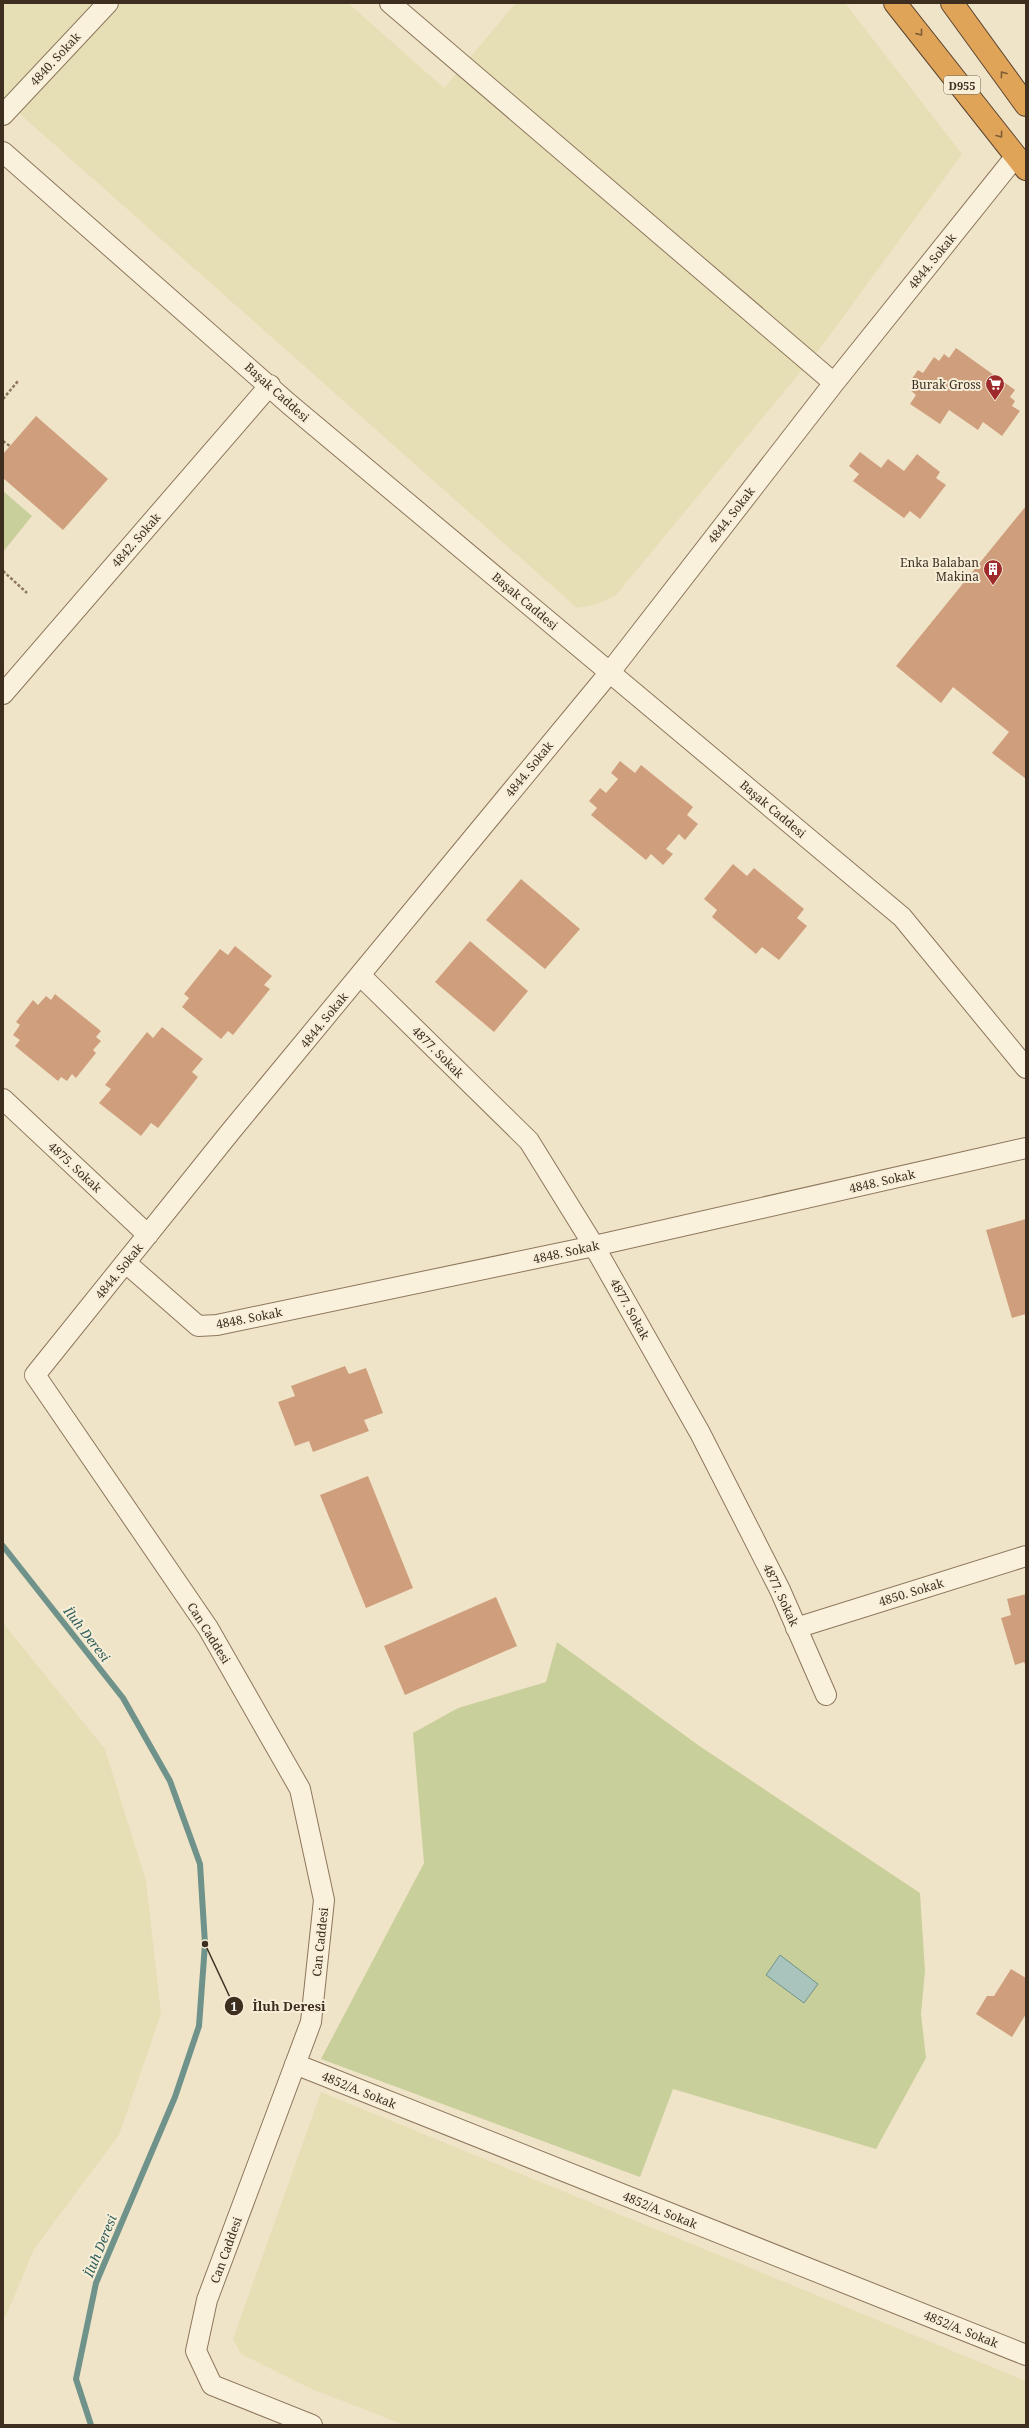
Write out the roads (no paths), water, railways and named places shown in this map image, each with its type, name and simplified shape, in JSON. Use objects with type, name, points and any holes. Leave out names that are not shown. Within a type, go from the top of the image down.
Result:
[{"type":"highway","name":"D955","points":[[895,3],[1021,162]]},
{"type":"highway","points":[[952,3],[1026,105]]},
{"type":"street","name":"4840. Sokak","points":[[3,115],[108,3]]},
{"type":"street","points":[[390,3],[834,383]]},
{"type":"street","name":"Başak Caddesi","points":[[3,152],[270,385],[289,404],[902,917],[1026,1068]]},
{"type":"street","name":"4844. Sokak","points":[[35,1375],[360,975],[610,672],[834,383],[1021,162]]},
{"type":"street","name":"4842. Sokak","points":[[3,694],[270,385]]},
{"type":"street","name":"4877. Sokak","points":[[360,975],[529,1141],[594,1246],[700,1433],[780,1590],[826,1695]]},
{"type":"street","name":"4875. Sokak","points":[[3,1099],[148,1235]]},
{"type":"street","name":"4848. Sokak","points":[[126,1263],[198,1326],[217,1325],[594,1246],[1026,1148]]},
{"type":"street","name":"Can Caddesi","points":[[35,1375],[208,1628],[300,1790],[324,1900],[311,2022],[208,2300],[196,2351],[212,2385],[312,2425]]},
{"type":"street","name":"4850. Sokak","points":[[796,1628],[1026,1556]]},
{"type":"street","name":"4852/A. Sokak","points":[[295,2064],[1023,2350]]},
{"type":"water","points":[[780,1955],[818,1984],[804,2003],[766,1975]]},
{"type":"waterway","name":"İluh Deresi","points":[[3,1546],[123,1698],[170,1781],[200,1864],[205,1944],[199,2026],[175,2097],[96,2283],[76,2379],[91,2425]]},
{"type":"place","name":"Burak Gross","points":[[995,401]]},
{"type":"place","name":"Enka Balaban Makina","points":[[993,586]]},
{"type":"place","name":"İluh Deresi","points":[[205,1944]]}]
